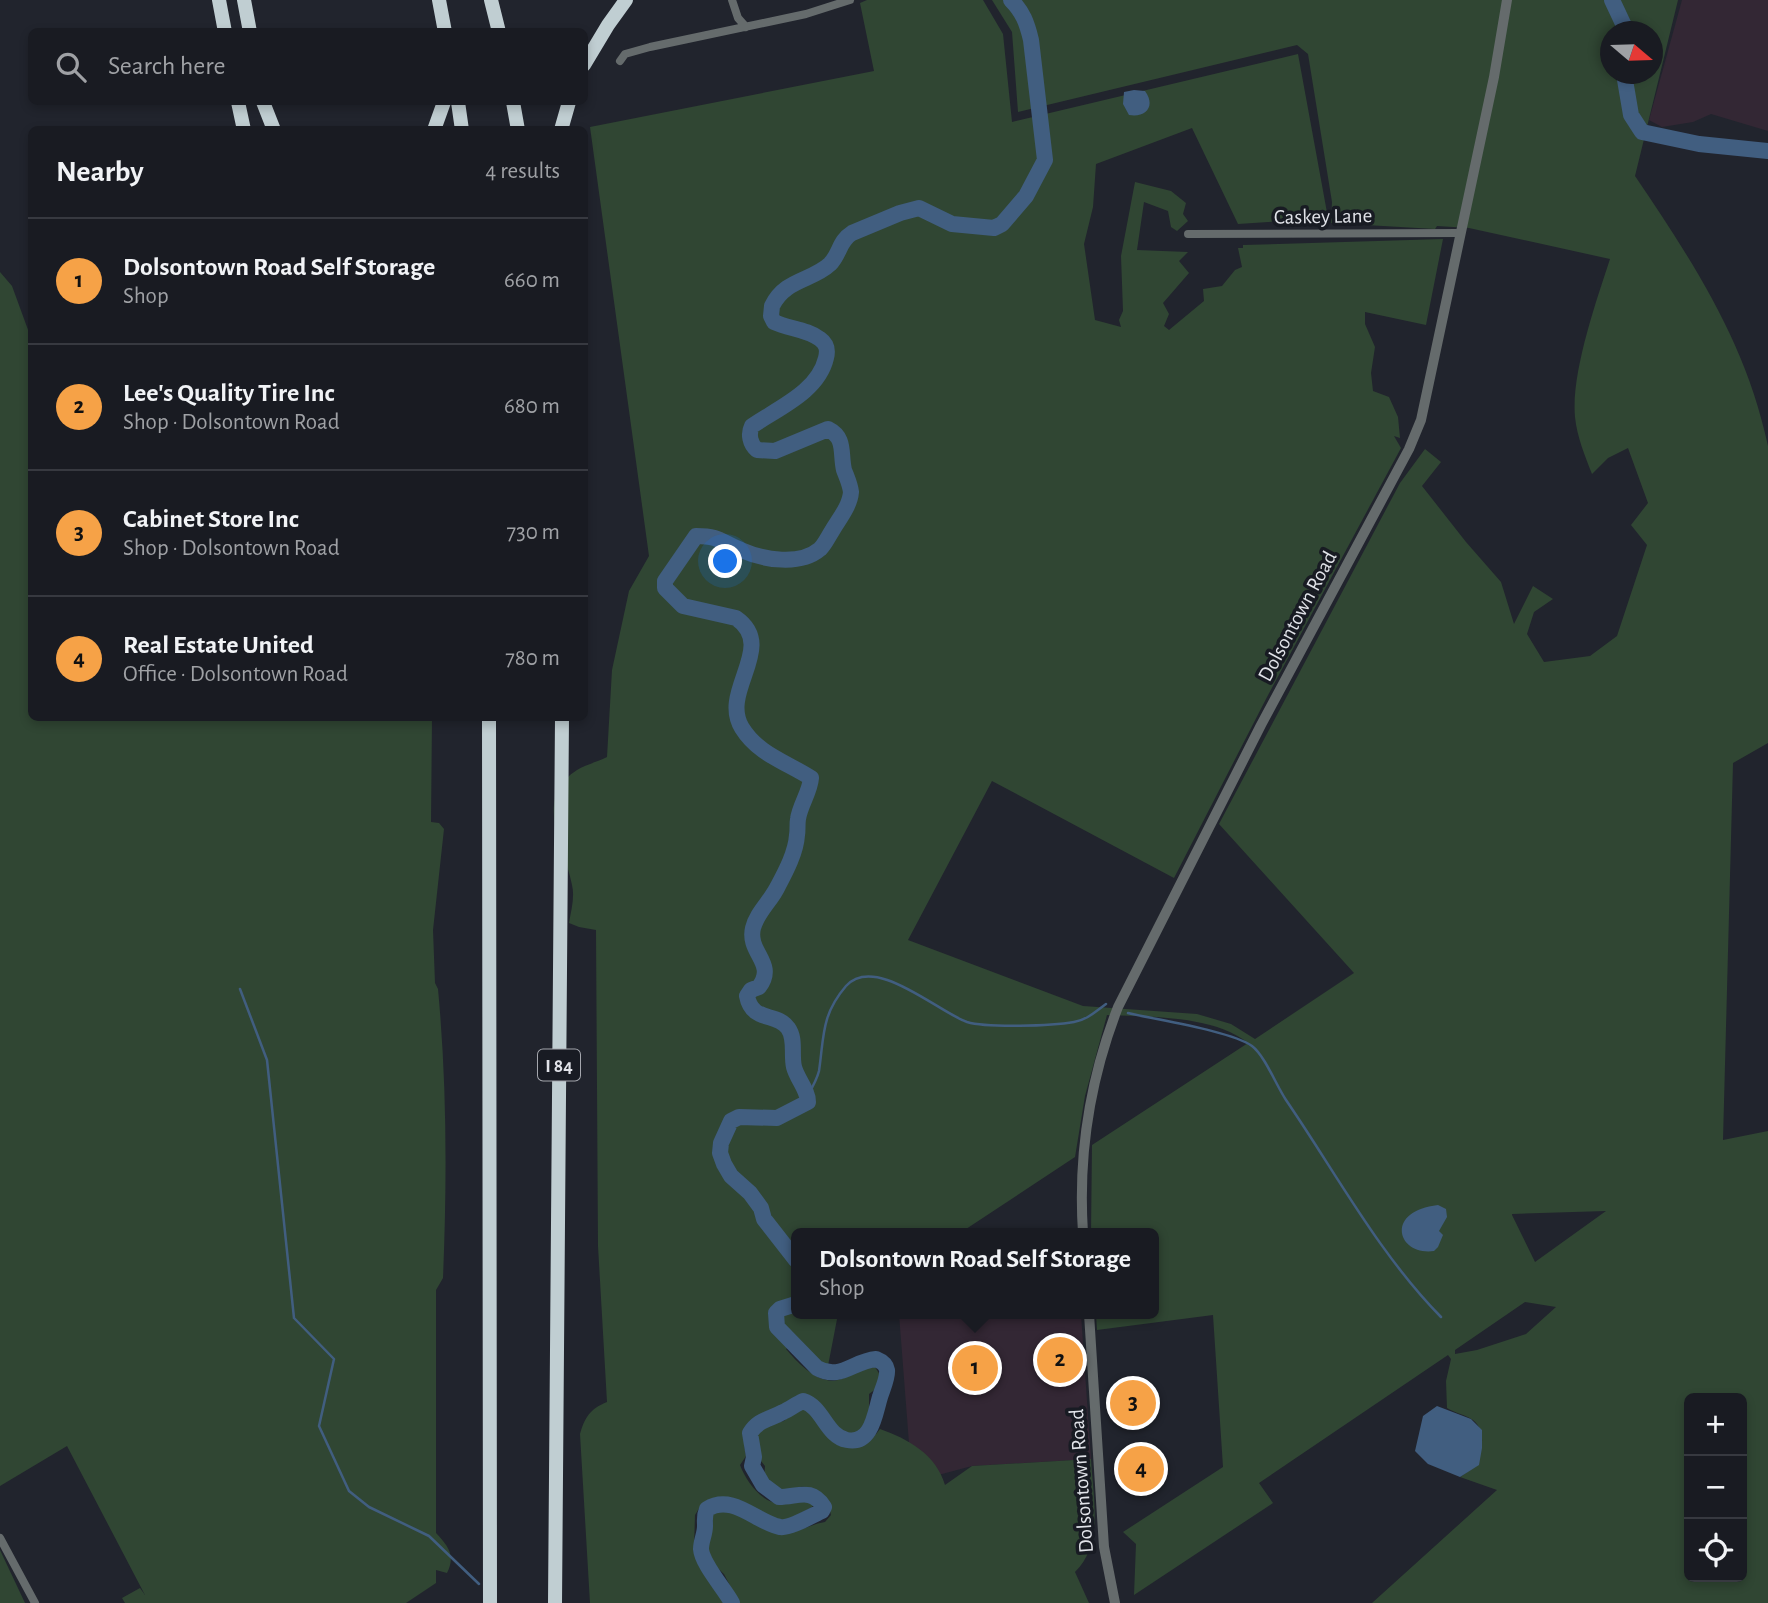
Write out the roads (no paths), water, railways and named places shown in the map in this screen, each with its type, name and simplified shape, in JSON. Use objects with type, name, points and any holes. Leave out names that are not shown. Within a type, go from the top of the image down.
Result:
[{"type":"highway","points":[[219,0],[224,28]]},
{"type":"highway","points":[[244,0],[249,28]]},
{"type":"highway","points":[[439,0],[442,28]]},
{"type":"highway","points":[[491,0],[498,28]]},
{"type":"highway","points":[[588,58],[626,0]]},
{"type":"highway","points":[[239,105],[243,126]]},
{"type":"highway","points":[[264,105],[272,126]]},
{"type":"highway","points":[[435,126],[443,105]]},
{"type":"highway","points":[[458,105],[461,126]]},
{"type":"highway","points":[[514,105],[517,126]]},
{"type":"highway","points":[[562,126],[568,105]]},
{"type":"highway","points":[[482,721],[489,768]]},
{"type":"highway","points":[[489,721],[490,1603]]},
{"type":"highway","name":"I 84","points":[[555,1603],[562,721]]},
{"type":"street","points":[[732,0],[738,18],[746,27]]},
{"type":"street","points":[[620,61],[625,54],[650,47],[806,14],[850,0]]},
{"type":"street","name":"Dolsontown Road","points":[[1083,1228],[1082,1177],[1097,1075],[1112,1022],[1130,978],[1415,435],[1426,401],[1492,90],[1507,0]]},
{"type":"street","name":"Caskey Lane","points":[[1188,234],[1460,233]]},
{"type":"street","name":"Dolsontown Road","points":[[1088,1319],[1104,1547],[1115,1603]]},
{"type":"street","points":[[0,1538],[35,1603]]},
{"type":"water","points":[[1145,91],[1150,102],[1148,110],[1140,115],[1129,115],[1123,104],[1124,92]]},
{"type":"water","points":[[1438,1205],[1446,1209],[1447,1217],[1439,1231],[1443,1235],[1438,1247],[1434,1251],[1421,1251],[1411,1247],[1402,1232],[1403,1224],[1409,1215]]},
{"type":"water","points":[[1437,1406],[1471,1419],[1482,1430],[1479,1465],[1460,1477],[1428,1464],[1415,1451],[1423,1416]]},
{"type":"waterway","points":[[791,1254],[764,1219],[761,1208],[750,1193],[731,1176],[720,1153],[721,1143],[731,1121],[739,1117],[777,1118],[808,1102],[794,1067],[792,1037],[788,1028],[778,1020],[759,1014],[747,996],[751,990],[759,987],[765,971],[752,937],[753,928],[790,861],[796,841],[799,814],[811,778],[764,751],[742,728],[737,714],[737,699],[750,656],[751,642],[747,630],[736,618],[683,606],[665,588],[665,581],[696,536],[716,538],[741,550],[771,559],[802,558],[820,549],[844,512],[851,492],[844,470],[840,441],[834,433],[828,429],[775,451],[757,450],[751,442],[752,426],[806,390],[822,370],[827,355],[826,345],[815,336],[774,322],[771,316],[772,306],[784,290],[830,264],[844,240],[852,233],[919,208],[952,224],[994,228],[1002,224],[1026,196],[1045,160],[1031,40],[1024,18],[1011,0]]},
{"type":"waterway","points":[[1612,0],[1622,21]]},
{"type":"waterway","points":[[1626,84],[1631,115],[1642,132],[1699,144],[1768,151]]},
{"type":"waterway","points":[[808,1095],[819,1071],[825,1027],[832,1007],[846,986],[858,978],[873,977],[889,981],[967,1022],[976,1024],[1020,1026],[1074,1022],[1106,1004]]},
{"type":"waterway","points":[[240,989],[267,1060],[294,1318],[334,1359],[319,1426],[349,1491],[369,1507],[429,1536],[479,1584]]},
{"type":"waterway","points":[[1128,1013],[1193,1026],[1252,1046],[1378,1240],[1441,1317]]},
{"type":"waterway","points":[[732,1603],[702,1555],[707,1509],[726,1504],[784,1527],[822,1511],[824,1507],[809,1495],[779,1497],[763,1485],[752,1466],[754,1457],[750,1433],[753,1428],[803,1401],[810,1404],[840,1437],[847,1440],[862,1438],[874,1419],[887,1377],[886,1366],[876,1359],[840,1371],[817,1368],[777,1327],[776,1313],[791,1306]]},
{"type":"place","name":"Lee's Quality Tire Inc","points":[[1060,1360]]},
{"type":"place","name":"Dolsontown Road Self Storage","points":[[975,1368]]},
{"type":"place","name":"Cabinet Store Inc","points":[[1133,1403]]},
{"type":"place","name":"Real Estate United","points":[[1141,1469]]}]
